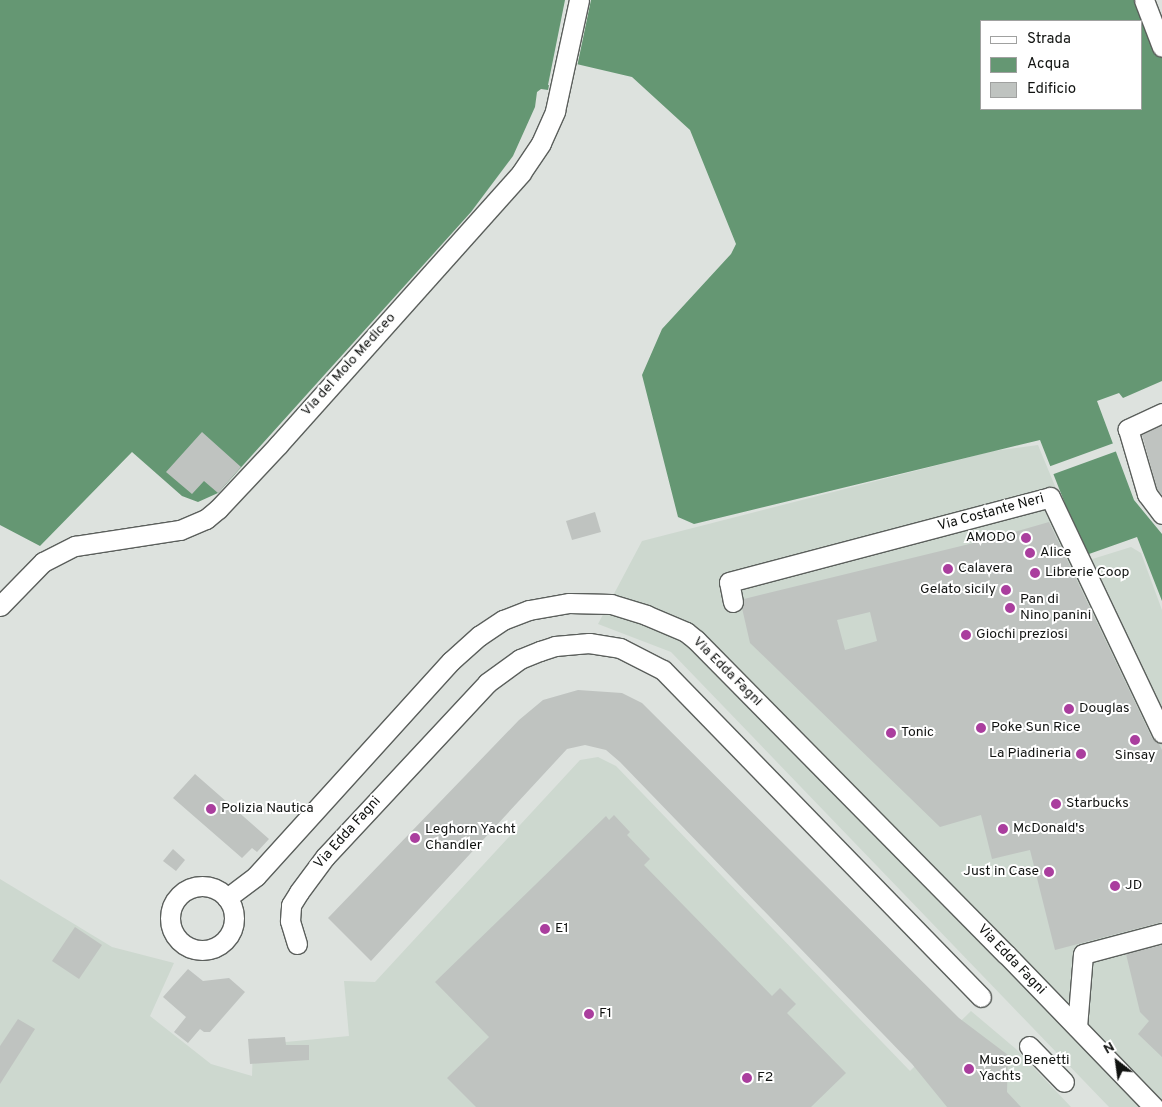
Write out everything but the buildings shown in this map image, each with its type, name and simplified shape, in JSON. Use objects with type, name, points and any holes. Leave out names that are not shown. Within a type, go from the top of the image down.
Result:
[{"type":"street","name":"Via del Molo Mediceo","points":[[0,606],[44,562],[75,546],[180,530],[206,519],[218,509],[278,445],[521,173],[547,131],[561,88],[578,0]]},
{"type":"street","points":[[1144,0],[1162,48]]},
{"type":"street","points":[[1162,413],[1128,429],[1147,494],[1162,514]]},
{"type":"street","name":"Via Costante Neri","points":[[733,602],[729,582],[1050,496],[1162,733]]},
{"type":"street","name":"Via Edda Fagni","points":[[227,898],[256,876],[451,661],[479,636],[503,620],[529,610],[569,603],[611,604],[646,615],[686,632],[696,640],[1154,1107]]},
{"type":"street","name":"Via Edda Fagni","points":[[297,944],[290,921],[291,905],[298,892],[325,857],[487,683],[520,659],[540,651],[555,646],[589,643],[620,648],[663,670],[981,996]]},
{"type":"street","points":[[1077,1027],[1083,954],[1162,933]]},
{"type":"street","points":[[1028,1046],[1064,1082]]},
{"type":"shaded area","points":[[1038,445],[1086,561],[1131,547],[1141,553],[1162,610],[1162,1107],[1109,1107],[671,652],[598,624],[642,541],[993,451]]},
{"type":"shaded area","points":[[598,757],[616,766],[910,1071],[971,1011],[1016,1049],[1071,1107],[0,1107],[0,879],[112,947],[174,963],[150,1016],[211,1064],[252,1076],[253,1045],[349,1036],[344,981],[375,982],[580,760]]},
{"type":"water","points":[[0,0],[1141,0],[1162,56],[1162,381],[1123,398],[1119,393],[1097,401],[1134,500],[1162,534],[1162,601],[1137,537],[1089,554],[1084,552],[1040,440],[694,524],[678,517],[642,375],[662,329],[731,254],[736,244],[690,130],[632,77],[555,59],[548,90],[541,89],[537,92],[535,107],[513,156],[471,212],[218,493],[198,502],[182,496],[132,452],[40,546],[0,525]]},
{"type":"pier","points":[[565,0],[591,0],[577,67],[556,62],[552,86],[548,85]]},
{"type":"pier","points":[[1114,443],[1117,451],[1051,475],[1048,467]]},
{"type":"place","name":"AMODO","points":[[1026,538]]},
{"type":"place","name":"Alice","points":[[1030,553]]},
{"type":"place","name":"Calavera","points":[[948,569]]},
{"type":"place","name":"Librerie Coop","points":[[1035,573]]},
{"type":"place","name":"Gelato sicily","points":[[1006,590]]},
{"type":"place","name":"Pan di Nino panini","points":[[1010,608]]},
{"type":"place","name":"Giochi preziosi","points":[[966,635]]},
{"type":"place","name":"Douglas","points":[[1069,709]]},
{"type":"place","name":"Poke Sun Rice","points":[[981,728]]},
{"type":"place","name":"Tonic","points":[[891,733]]},
{"type":"place","name":"Sinsay","points":[[1135,740]]},
{"type":"place","name":"La Piadineria","points":[[1081,754]]},
{"type":"place","name":"Starbucks","points":[[1056,804]]},
{"type":"place","name":"Polizia Nautica","points":[[211,809]]},
{"type":"place","name":"McDonald's","points":[[1003,829]]},
{"type":"place","name":"Leghorn Yacht Chandler","points":[[415,838]]},
{"type":"place","name":"Just in Case","points":[[1049,872]]},
{"type":"place","name":"JD","points":[[1115,886]]},
{"type":"place","name":"E1","points":[[545,929]]},
{"type":"place","name":"F1","points":[[589,1014]]},
{"type":"place","name":"Museo Benetti Yachts","points":[[969,1069]]},
{"type":"place","name":"F2","points":[[747,1078]]}]
